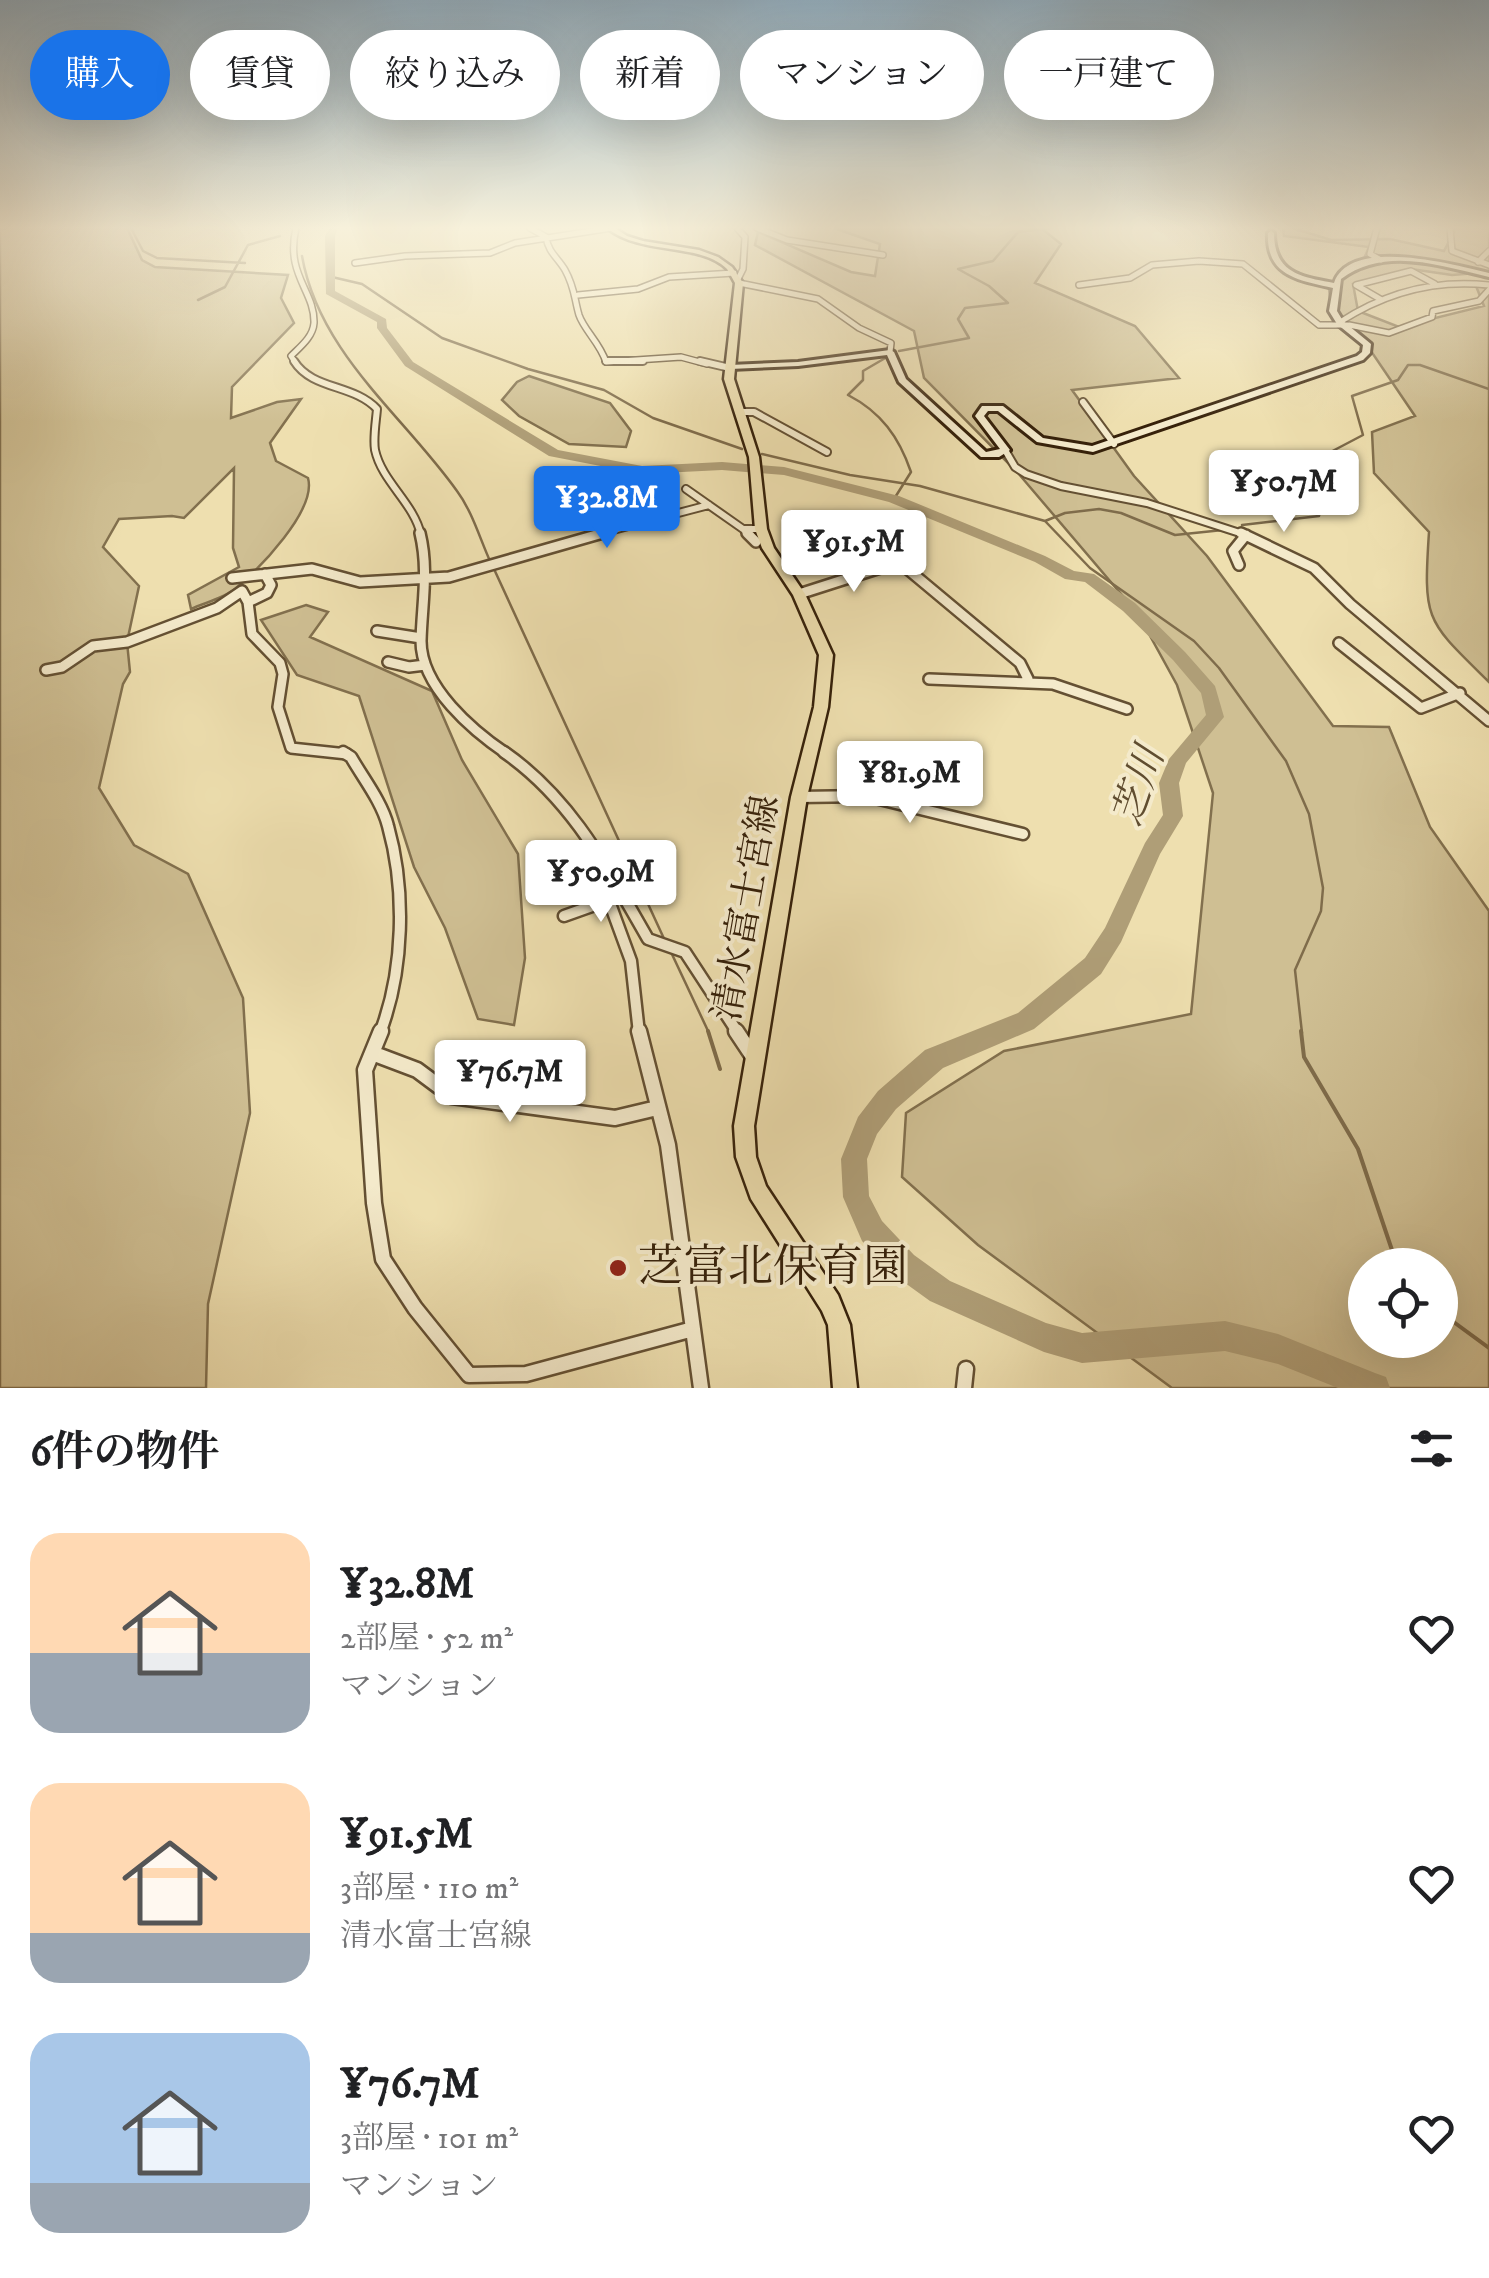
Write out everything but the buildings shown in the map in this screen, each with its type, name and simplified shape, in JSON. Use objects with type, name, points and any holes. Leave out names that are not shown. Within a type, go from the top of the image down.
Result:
[{"type":"main road","name":"清水富士宮線","points":[[736,293],[729,380],[754,457],[757,503],[753,533],[799,594],[826,655],[821,707],[799,797],[753,1057],[744,1126],[746,1158],[758,1192],[830,1303],[839,1325],[845,1388]]},
{"type":"street","points":[[304,293],[314,322],[309,338],[291,356],[297,368],[361,390],[377,409],[375,449],[387,476],[417,518],[427,580],[420,638],[425,665],[466,726],[536,774],[581,824],[616,898],[631,961],[640,1038],[668,1145],[700,1388]]},
{"type":"street","points":[[600,293],[578,295],[577,312],[600,343],[606,362],[654,362],[680,357],[710,368],[782,366],[890,352]]},
{"type":"street","points":[[802,293],[829,304],[860,328],[891,344],[890,352],[902,380],[972,446],[984,455],[1005,450]]},
{"type":"street","points":[[1281,293],[1312,322],[1341,323],[1389,333],[1432,317],[1433,311],[1479,301],[1485,293]]},
{"type":"street","points":[[1335,293],[1333,312],[1368,344],[1366,353],[1351,362],[1093,449],[1052,444],[1032,435],[1000,408],[985,408],[980,416],[1015,467],[1042,480],[1148,503],[1246,534],[1328,578],[1350,604],[1489,721]]},
{"type":"street","points":[[1369,293],[1380,299]]},
{"type":"street","points":[[1341,323],[1380,299],[1405,293]]},
{"type":"street","points":[[1083,402],[1114,444]]},
{"type":"street","points":[[741,412],[754,412],[826,452]]},
{"type":"street","points":[[686,489],[753,533]]},
{"type":"street","points":[[232,578],[312,569],[360,582],[449,577],[491,562],[709,504]]},
{"type":"street","points":[[1239,566],[1232,550],[1246,534]]},
{"type":"street","points":[[799,594],[899,562],[1020,663],[1028,679]]},
{"type":"street","points":[[248,602],[267,593],[271,585],[265,574]]},
{"type":"street","points":[[46,670],[62,667],[93,646],[126,642],[217,608],[242,591],[248,602],[252,634],[280,662],[283,674],[278,707],[291,748],[342,751],[352,757],[388,823],[402,919],[388,1012],[366,1070],[374,1202],[383,1260],[469,1376],[526,1381],[693,1329]]},
{"type":"street","points":[[377,632],[420,638]]},
{"type":"street","points":[[1340,643],[1421,708],[1460,693]]},
{"type":"street","points":[[388,662],[409,667],[425,665]]},
{"type":"street","points":[[929,679],[1028,679],[1071,684],[1127,709]]},
{"type":"street","points":[[799,797],[867,796],[1023,834]]},
{"type":"street","points":[[564,916],[616,898]]},
{"type":"street","points":[[616,898],[648,940],[685,952],[753,1057]]},
{"type":"street","points":[[372,1054],[417,1070],[452,1096],[616,1118],[657,1108]]},
{"type":"street","points":[[964,1388],[966,1368]]},
{"type":"shaded area","points":[[0,293],[283,293],[281,298],[294,323],[232,387],[231,418],[277,402],[301,399],[270,443],[276,461],[308,478],[304,506],[284,538],[235,589],[191,609],[188,595],[239,567],[233,548],[234,468],[184,518],[119,519],[103,547],[139,586],[127,642],[130,672],[123,684],[99,788],[134,845],[188,874],[243,998],[250,1113],[208,1304],[206,1388],[0,1388]]},
{"type":"shaded area","points":[[843,293],[1058,293],[1135,326],[1179,378],[1072,390],[1134,476],[1207,556],[1333,726],[1389,727],[1430,827],[1489,911],[1489,1388],[1172,1388],[978,1245],[902,1177],[906,1113],[1004,1051],[1191,1014],[1213,793],[1177,685],[1138,614],[1018,473],[924,378],[914,331]]},
{"type":"shaded area","points":[[1329,293],[1355,293],[1358,311],[1399,327],[1484,306],[1479,293],[1489,293],[1489,682],[1452,645],[1433,618],[1427,585],[1429,532],[1374,473],[1372,432],[1415,416],[1371,351],[1331,311]]},
{"type":"shaded area","points":[[529,376],[610,403],[631,431],[626,447],[569,444],[519,416],[502,400],[517,382]]},
{"type":"shaded area","points":[[306,605],[328,612],[310,637],[432,691],[462,760],[518,854],[525,958],[514,1025],[478,1019],[445,928],[414,867],[359,696],[297,675],[261,620]]},
{"type":"waterway","points":[[198,300],[213,293]]},
{"type":"waterway","points":[[312,293],[344,353],[457,491],[490,561]]},
{"type":"waterway","name":"芝川","points":[[331,293],[382,321],[382,328],[409,364],[554,453],[642,470],[722,466],[784,471],[894,499],[1070,575],[1089,578],[1129,607],[1179,656],[1209,691],[1215,717],[1178,759],[1169,783],[1173,816],[1152,849],[1113,935],[1093,966],[1026,1021],[934,1059],[887,1100],[867,1126],[854,1159],[856,1197],[872,1231],[904,1265],[940,1291],[1044,1337],[1082,1348],[1225,1336],[1278,1349],[1375,1388]]},
{"type":"waterway","points":[[375,293],[442,338],[528,369],[604,390],[653,418],[742,449]]},
{"type":"waterway","points":[[899,351],[969,338],[958,319],[965,308],[1008,303],[997,293]]},
{"type":"waterway","points":[[887,357],[863,371],[863,380],[848,395],[879,418],[894,437],[911,472],[904,483]]},
{"type":"waterway","points":[[1242,525],[1319,516],[1320,511],[1343,498],[1344,486],[1323,456],[1363,435],[1352,396],[1398,380],[1408,365],[1420,365],[1489,389]]},
{"type":"waterway","points":[[762,454],[904,483]]},
{"type":"waterway","points":[[894,499],[904,483]]},
{"type":"waterway","points":[[904,483],[1045,521]]},
{"type":"waterway","points":[[1045,521],[1065,513],[1099,509],[1121,513],[1175,535],[1223,530]]},
{"type":"waterway","points":[[1045,521],[1090,568],[1194,641],[1219,668],[1286,761],[1309,814],[1323,888],[1321,911],[1295,970],[1302,1033]]},
{"type":"waterway","points":[[494,569],[666,943]]},
{"type":"waterway","points":[[670,950],[709,1033]]},
{"type":"waterway","points":[[708,1031],[720,1069]]},
{"type":"waterway","points":[[1301,1031],[1304,1057],[1358,1149],[1391,1248]]},
{"type":"waterway","points":[[1458,1325],[1489,1348]]},
{"type":"place","name":"芝富北保育園","points":[[618,1268]]}]
